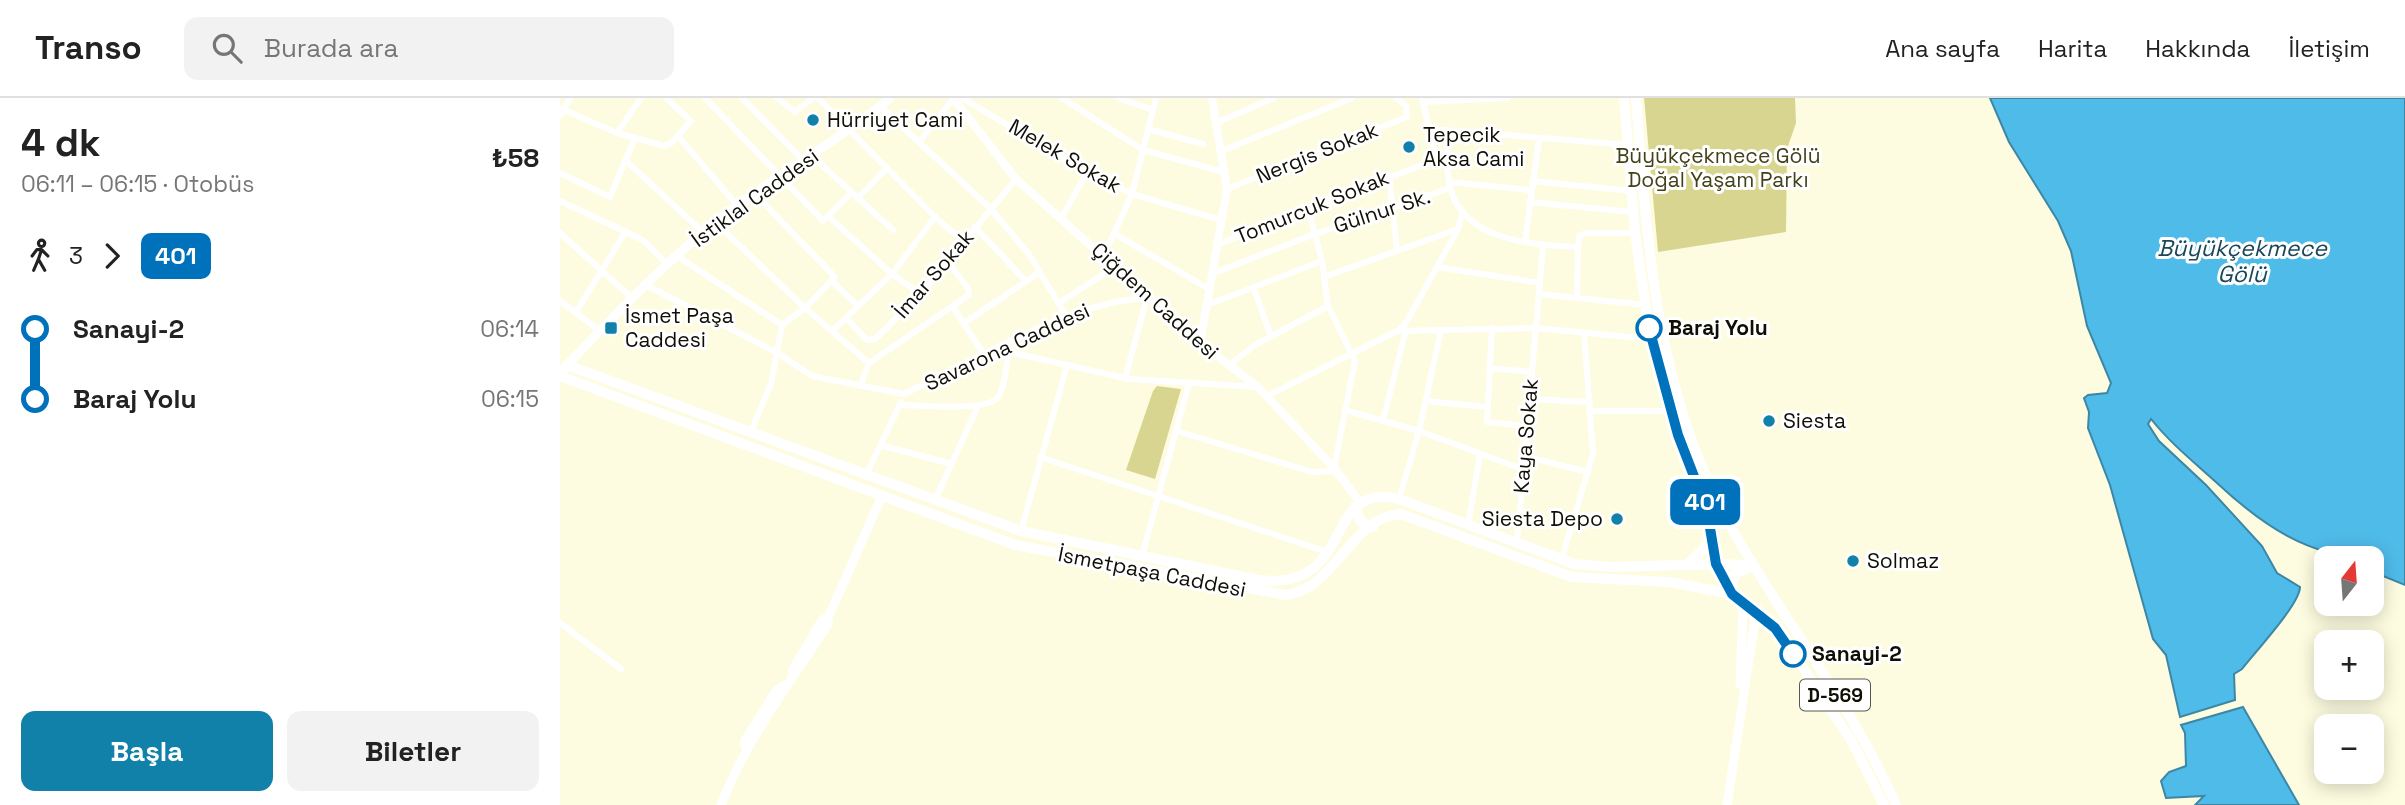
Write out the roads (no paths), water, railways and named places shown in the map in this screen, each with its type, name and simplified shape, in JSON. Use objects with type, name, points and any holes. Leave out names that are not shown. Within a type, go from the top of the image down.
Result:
[{"type":"highway","name":"D-569","points":[[1624,98],[1644,305],[1671,411],[1704,499],[1716,564],[1732,594],[1783,638],[1858,752],[1884,805]]},
{"type":"highway","name":"D-569","points":[[1636,98],[1650,263],[1666,354],[1696,453],[1753,566],[1864,741],[1896,805]]},
{"type":"highway","points":[[1716,564],[1744,563],[1753,566]]},
{"type":"highway","points":[[1732,594],[1731,580],[1735,574],[1753,566]]},
{"type":"highway","points":[[1756,613],[1768,588]]},
{"type":"main road","name":"İstiklal Caddesi","points":[[564,367],[632,298],[737,205],[808,158],[885,101]]},
{"type":"main road","points":[[560,376],[564,367]]},
{"type":"main road","name":"İsmetpaşa Caddesi","points":[[564,367],[663,399],[1021,531],[1141,558],[1281,583],[1295,581],[1310,573],[1327,552],[1357,504]]},
{"type":"main road","name":"İsmetpaşa Caddesi","points":[[560,376],[1015,545],[1268,594],[1297,594],[1322,578],[1357,539],[1385,518]]},
{"type":"main road","points":[[658,411],[663,399]]},
{"type":"main road","points":[[746,444],[751,431]]},
{"type":"main road","points":[[721,805],[746,748],[777,702],[784,685],[828,624],[828,618],[888,483]]},
{"type":"main road","points":[[1378,496],[1383,502],[1385,518],[1408,514],[1572,577],[1694,585],[1732,594]]},
{"type":"main road","points":[[1373,527],[1361,522],[1357,504],[1378,496],[1399,499],[1561,561],[1589,566],[1646,568],[1716,564]]},
{"type":"main road","points":[[1015,545],[1021,531]]},
{"type":"main road","points":[[1685,565],[1703,550],[1711,533]]},
{"type":"main road","points":[[1520,557],[1521,545]]},
{"type":"main road","points":[[1115,564],[1118,552]]},
{"type":"main road","points":[[1646,568],[1646,581]]},
{"type":"main road","points":[[1232,587],[1235,575]]},
{"type":"main road","points":[[1741,700],[1743,606]]},
{"type":"main road","points":[[1727,805],[1756,613]]},
{"type":"street","points":[[570,98],[561,111],[617,133],[664,146],[678,136],[691,121],[666,98]]},
{"type":"street","points":[[617,133],[641,98]]},
{"type":"street","points":[[705,98],[826,218],[892,274],[921,294]]},
{"type":"street","points":[[743,98],[808,158],[893,230]]},
{"type":"street","points":[[777,98],[795,112],[816,98],[935,217],[963,241]]},
{"type":"street","points":[[919,142],[953,98]]},
{"type":"street","name":"Çiğdem Caddesi","points":[[953,98],[1016,179],[1200,343],[1258,387],[1335,470],[1357,504]]},
{"type":"street","points":[[1062,98],[1143,149],[1224,172]]},
{"type":"street","points":[[1118,98],[1153,110]]},
{"type":"street","points":[[1104,255],[1132,194],[1156,98]]},
{"type":"street","points":[[1200,343],[1227,189],[1212,98]]},
{"type":"street","points":[[1217,122],[1274,98]]},
{"type":"street","points":[[1222,151],[1352,98]]},
{"type":"street","name":"Nergis Sokak","points":[[1227,189],[1408,117],[1406,106],[1396,98]]},
{"type":"street","points":[[1436,159],[1423,100],[1508,98]]},
{"type":"street","name":"Melek Sokak","points":[[966,99],[1087,172],[1132,194],[1221,220]]},
{"type":"street","points":[[885,101],[919,142],[990,208],[1040,272],[1067,317]]},
{"type":"street","points":[[1148,129],[1203,144]]},
{"type":"street","points":[[1431,130],[1628,145]]},
{"type":"street","points":[[1447,132],[1450,185],[1463,211],[1491,235],[1543,246],[1578,247]]},
{"type":"street","points":[[678,136],[737,205]]},
{"type":"street","points":[[560,173],[610,197],[635,138]]},
{"type":"street","points":[[1525,243],[1530,190],[1539,139]]},
{"type":"street","name":"Tomurcuk Sokak","points":[[1216,245],[1447,155]]},
{"type":"street","points":[[625,160],[704,233]]},
{"type":"street","points":[[857,199],[886,169]]},
{"type":"street","points":[[1061,219],[1087,172]]},
{"type":"street","points":[[1389,176],[1397,250]]},
{"type":"street","name":"İmar Sokak","points":[[846,318],[871,341],[921,294],[1016,179]]},
{"type":"street","points":[[1532,181],[1632,191]]},
{"type":"street","points":[[1450,185],[1530,190]]},
{"type":"street","name":"Gülnur Sk.","points":[[1211,274],[1450,185]]},
{"type":"street","points":[[751,431],[771,384],[782,325],[805,308],[835,277],[754,193]]},
{"type":"street","points":[[826,218],[851,193]]},
{"type":"street","points":[[560,201],[643,240],[668,265]]},
{"type":"street","points":[[1529,202],[1633,212]]},
{"type":"street","points":[[1177,431],[1312,472],[1335,470],[1354,361],[1328,306],[1322,261],[1308,208]]},
{"type":"street","points":[[1267,396],[1397,331],[1407,321],[1458,229],[1463,211]]},
{"type":"street","points":[[832,331],[892,274],[935,217]]},
{"type":"street","points":[[716,223],[805,308],[869,363]]},
{"type":"street","points":[[975,227],[1026,281]]},
{"type":"street","points":[[1324,277],[1458,229]]},
{"type":"street","points":[[576,312],[625,231]]},
{"type":"street","points":[[560,233],[632,298]]},
{"type":"street","points":[[1577,297],[1579,236],[1586,233],[1635,233]]},
{"type":"street","points":[[1115,234],[1209,289]]},
{"type":"street","name":"Kaya Sokak","points":[[1521,545],[1522,469],[1543,246]]},
{"type":"street","points":[[677,256],[782,325]]},
{"type":"street","points":[[860,386],[869,363],[969,295],[968,288],[947,261]]},
{"type":"street","points":[[1207,305],[1322,261]]},
{"type":"street","points":[[1059,303],[1116,266]]},
{"type":"street","points":[[1437,267],[1540,283]]},
{"type":"street","points":[[964,323],[1040,272]]},
{"type":"street","points":[[832,281],[858,306]]},
{"type":"street","points":[[646,285],[776,352],[812,376],[904,394],[866,475]]},
{"type":"street","points":[[1254,289],[1270,337]]},
{"type":"street","points":[[1539,293],[1644,305]]},
{"type":"street","points":[[1125,378],[1150,298]]},
{"type":"street","name":"Savarona Caddesi","points":[[904,394],[1067,317],[1101,304],[1150,298]]},
{"type":"street","points":[[560,301],[600,331]]},
{"type":"street","points":[[1228,366],[1270,337],[1328,306]]},
{"type":"street","points":[[953,307],[985,356]]},
{"type":"street","points":[[1492,328],[1487,422],[1526,426]]},
{"type":"street","points":[[1397,331],[1536,328],[1651,339]]},
{"type":"street","points":[[1383,420],[1406,330]]},
{"type":"street","points":[[1399,499],[1419,431],[1441,330]]},
{"type":"street","points":[[1561,561],[1593,454],[1584,332]]},
{"type":"street","points":[[900,405],[978,406],[994,402],[999,396],[1011,343]]},
{"type":"street","points":[[1009,352],[1125,378],[1258,387]]},
{"type":"street","points":[[1021,531],[1067,365]]},
{"type":"street","points":[[1489,368],[1532,372]]},
{"type":"street","points":[[1141,558],[1189,383]]},
{"type":"street","points":[[1529,399],[1590,402]]},
{"type":"street","points":[[1426,401],[1487,407]]},
{"type":"street","points":[[935,500],[978,406]]},
{"type":"street","points":[[1345,410],[1419,431],[1522,469]]},
{"type":"street","points":[[1591,411],[1671,411]]},
{"type":"street","points":[[880,445],[952,464]]},
{"type":"street","points":[[1468,525],[1480,455]]},
{"type":"street","points":[[1523,456],[1588,472]]},
{"type":"street","points":[[1040,457],[1327,552]]},
{"type":"street","points":[[560,623],[621,669]]},
{"type":"water","name":"Büyükçekmece Gölü","points":[[1990,98],[2405,98],[2405,585],[2384,576],[2384,546],[2314,547],[2287,536],[2234,498],[2191,460],[2151,419],[2148,424],[2159,441],[2206,485],[2262,546],[2277,573],[2300,587],[2285,616],[2242,669],[2234,674],[2235,700],[2180,717],[2166,655],[2153,639],[2110,485],[2088,428],[2089,412],[2084,398],[2107,393],[2111,383],[2087,326],[2071,251],[2058,221],[2009,142]]},
{"type":"water","points":[[2243,707],[2299,805],[2195,805],[2204,796],[2166,798],[2161,781],[2169,772],[2186,766],[2185,733],[2181,725]]},
{"type":"place","name":"Hürriyet Cami","points":[[813,120]]},
{"type":"place","name":"Tepecik Aksa Cami","points":[[1409,147]]},
{"type":"place","name":"İsmet Paşa Caddesi","points":[[611,328]]},
{"type":"place","name":"Baraj Yolu","points":[[1649,328]]},
{"type":"place","name":"Siesta","points":[[1769,421]]},
{"type":"place","name":"Siesta Depo","points":[[1617,519]]},
{"type":"place","name":"Solmaz","points":[[1853,561]]},
{"type":"place","name":"Sanayi-2","points":[[1793,654]]},
{"type":"park label","name":"Büyükçekmece Gölü Doğal Yaşam Parkı","points":[[1718,168]]}]
